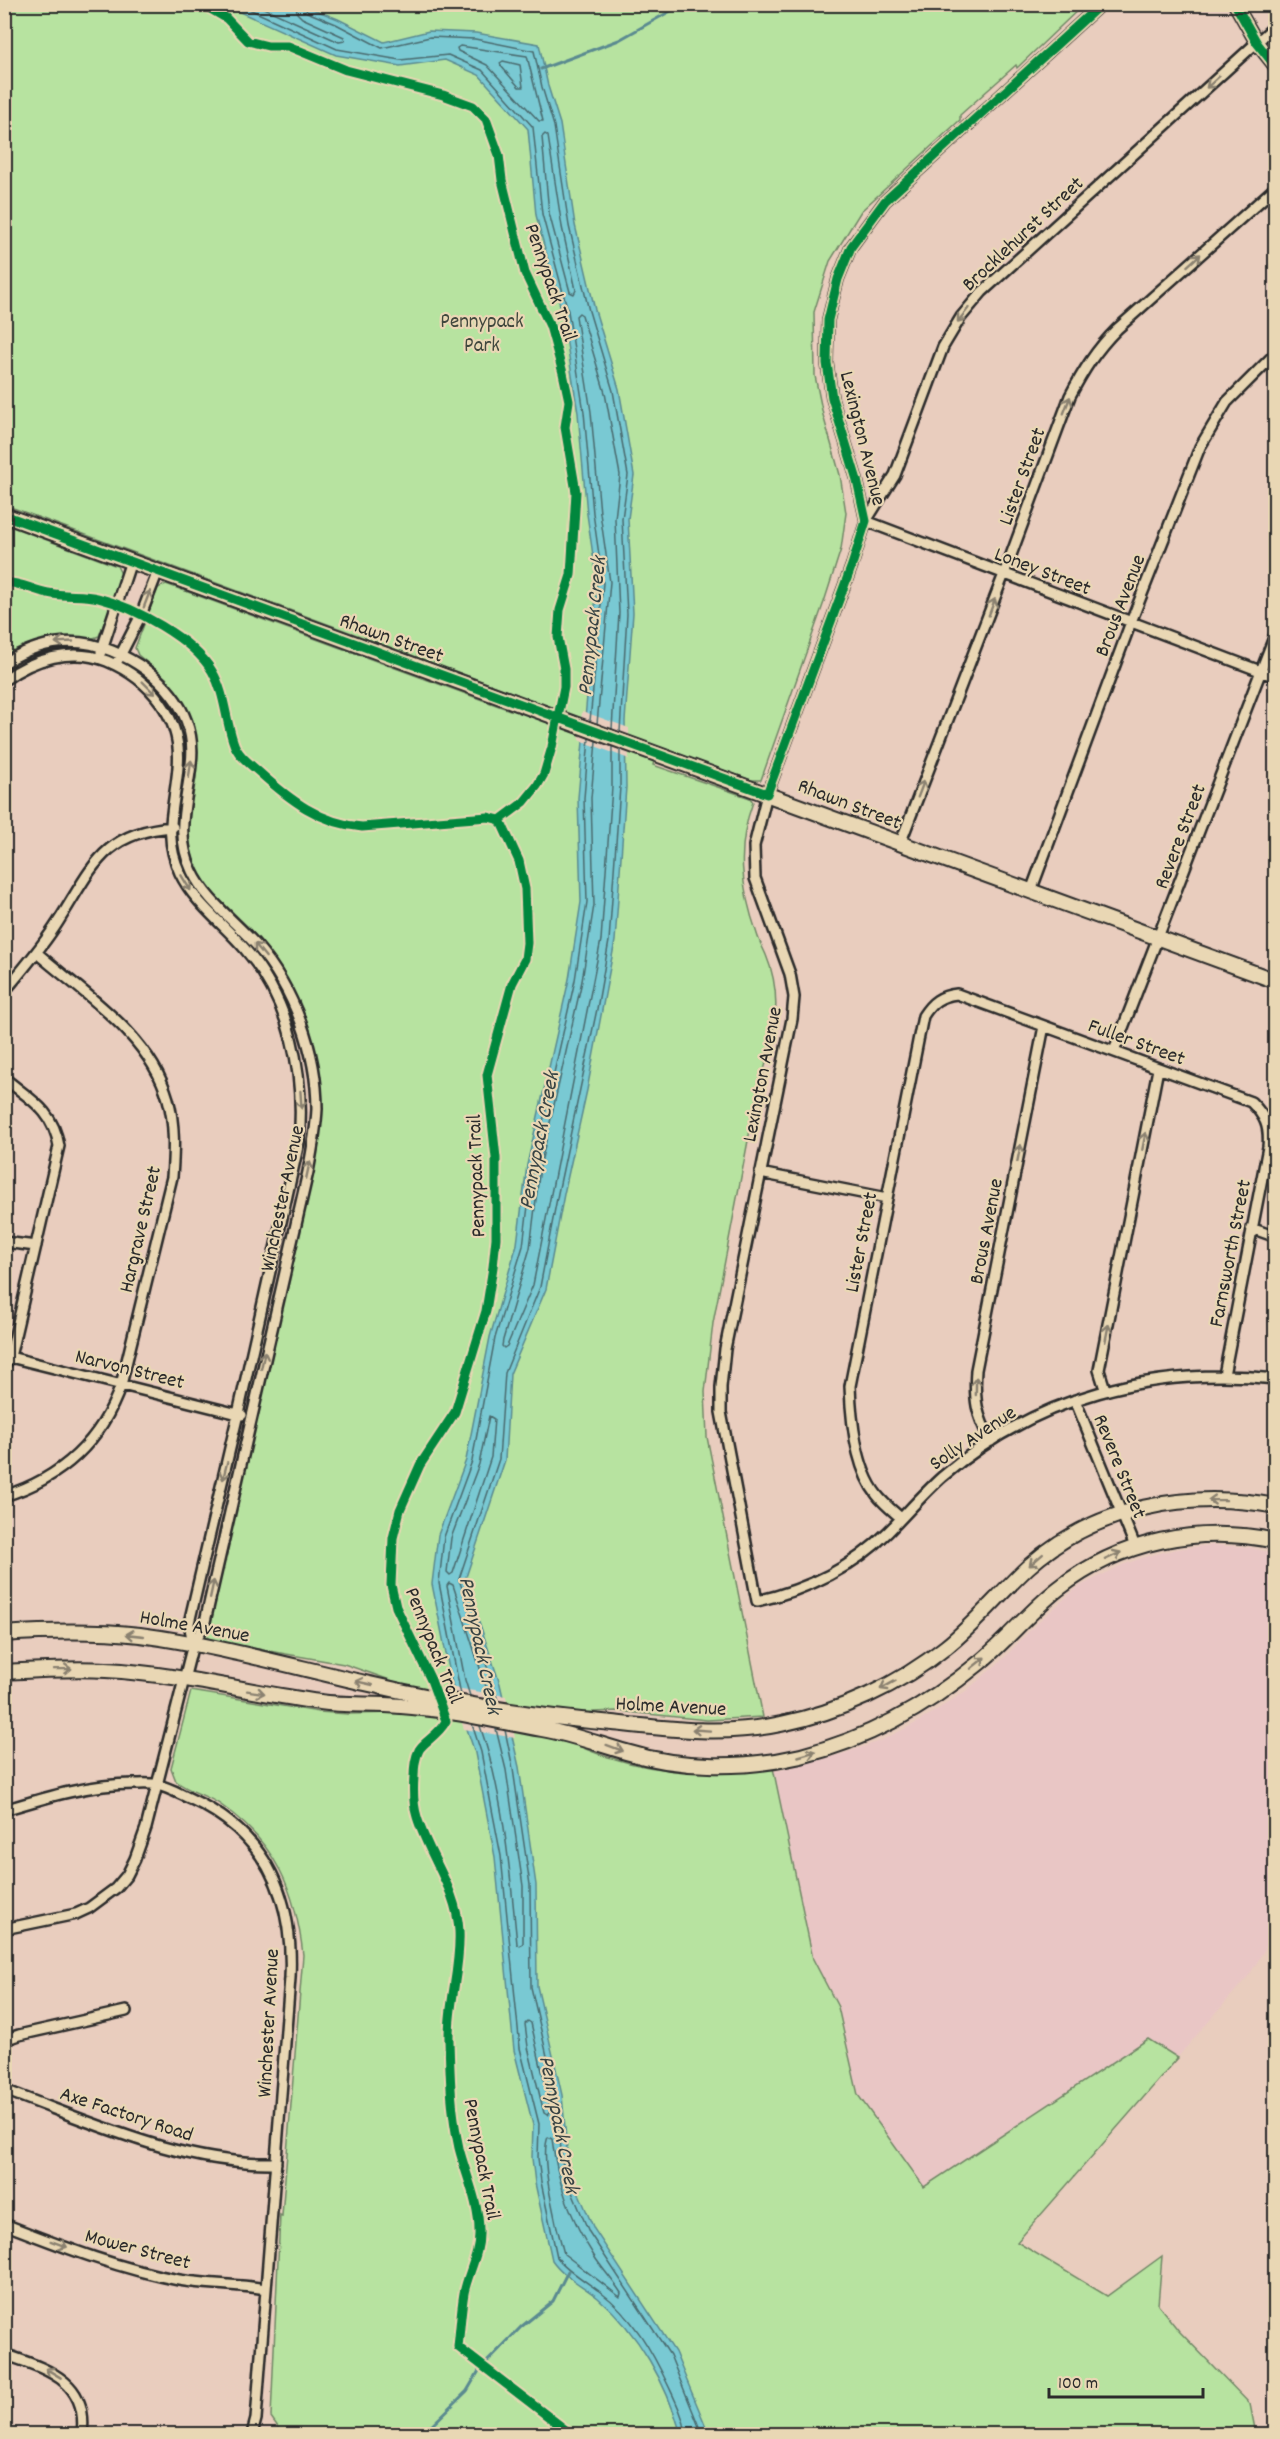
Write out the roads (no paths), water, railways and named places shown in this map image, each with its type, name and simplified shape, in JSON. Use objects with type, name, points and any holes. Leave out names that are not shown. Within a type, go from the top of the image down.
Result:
[{"type":"main road","name":"Rhawn Street","points":[[4,515],[1275,981]]},
{"type":"main road","name":"Holme Avenue","points":[[4,1634],[104,1632],[193,1644],[422,1702],[560,1725],[709,1731],[760,1728],[829,1711],[880,1689],[915,1670],[967,1629],[1013,1581],[1045,1552],[1098,1521],[1121,1513],[1163,1504],[1200,1500],[1237,1500],[1275,1506]]},
{"type":"main road","name":"Holme Avenue","points":[[560,1725],[628,1753],[672,1762],[730,1765],[799,1756],[859,1738],[912,1711],[949,1686],[1001,1644],[1042,1602],[1070,1580],[1092,1566],[1135,1546],[1172,1537],[1201,1535],[1221,1534],[1275,1539]]},
{"type":"main road","name":"Holme Avenue","points":[[4,1672],[63,1668],[86,1669],[185,1680],[324,1703],[402,1706],[422,1702]]},
{"type":"street","name":"Lexington Avenue","points":[[757,1601],[724,1434],[721,1387],[725,1349],[792,1019],[794,997],[784,953],[761,898],[756,878],[754,846],[767,794],[852,565],[866,520],[857,480],[832,398],[826,363],[828,320],[838,279],[850,247],[885,201],[1101,4]]},
{"type":"street","points":[[1235,4],[1257,43],[1275,67]]},
{"type":"street","name":"Brocklehurst Street","points":[[866,520],[895,476],[943,347],[961,317],[982,292],[1275,25]]},
{"type":"street","name":"Lister Street","points":[[900,844],[1070,396],[1095,352],[1117,329],[1275,187]]},
{"type":"street","name":"Brous Avenue","points":[[1031,891],[1131,622],[1200,447],[1213,423],[1239,388],[1275,353]]},
{"type":"street","name":"Loney Street","points":[[866,520],[1275,677]]},
{"type":"street","points":[[100,658],[131,561]]},
{"type":"street","points":[[116,665],[141,615],[158,571]]},
{"type":"street","name":"Revere Street","points":[[1114,1051],[1159,939],[1275,632]]},
{"type":"street","name":"Winchester Avenue","points":[[4,663],[29,649],[66,641],[103,647],[132,658],[171,693],[184,716],[192,748],[182,827],[183,846],[201,886],[257,946],[282,982],[301,1025],[314,1072],[317,1108],[313,1144],[300,1205],[204,1626],[193,1644],[157,1785],[204,1805],[223,1817],[242,1834],[267,1866],[284,1901],[291,1949],[256,2419],[252,2434]]},
{"type":"street","name":"Winchester Avenue","points":[[4,680],[32,663],[51,657],[68,655],[100,658],[147,684],[158,697],[176,736],[179,752],[169,827],[171,850],[189,889],[245,949],[272,989],[292,1042],[298,1071],[302,1107],[299,1142],[189,1623],[193,1644]]},
{"type":"street","points":[[4,992],[37,953],[90,870],[106,850],[126,837],[150,830],[182,827]]},
{"type":"street","name":"Hargrave Street","points":[[4,1496],[28,1489],[50,1477],[75,1458],[96,1436],[112,1410],[121,1385],[172,1177],[174,1155],[172,1122],[167,1097],[142,1050],[125,1029],[37,953]]},
{"type":"street","points":[[272,989],[282,982]]},
{"type":"street","name":"Lister Street","points":[[901,1518],[878,1496],[863,1470],[850,1408],[850,1386],[923,1016],[932,1003],[945,996],[957,994],[969,999]]},
{"type":"street","name":"Fuller Street","points":[[969,999],[1251,1102],[1263,1113],[1268,1123],[1269,1139]]},
{"type":"street","name":"Brous Avenue","points":[[991,1441],[976,1405],[976,1370],[1044,1026]]},
{"type":"street","name":"Revere Street","points":[[1105,1389],[1100,1370],[1158,1069]]},
{"type":"street","points":[[4,1078],[47,1114],[57,1137],[57,1156],[10,1357],[4,1366]]},
{"type":"street","name":"Farnsworth Street","points":[[1224,1375],[1269,1139]]},
{"type":"street","points":[[760,1173],[887,1198]]},
{"type":"street","points":[[286,1203],[300,1205]]},
{"type":"street","points":[[1251,1228],[1275,1237]]},
{"type":"street","points":[[4,1242],[36,1246]]},
{"type":"street","name":"Narvon Street","points":[[10,1357],[250,1417]]},
{"type":"street","name":"Solly Avenue","points":[[757,1601],[804,1587],[826,1577],[867,1551],[943,1476],[991,1441],[1035,1417],[1105,1389],[1166,1378],[1224,1375],[1275,1379]]},
{"type":"street","name":"Revere Street","points":[[1075,1400],[1135,1546]]},
{"type":"street","points":[[4,1810],[75,1789],[120,1784],[157,1785],[135,1859],[116,1888],[89,1908],[76,1914],[4,1929]]},
{"type":"street","points":[[4,2040],[126,2011]]},
{"type":"street","name":"Axe Factory Road","points":[[4,2090],[166,2149],[227,2160],[276,2163]]},
{"type":"street","name":"Mower Street","points":[[4,2224],[121,2266],[152,2274],[207,2284],[266,2289]]},
{"type":"street","points":[[4,2354],[48,2370],[70,2386],[82,2414],[82,2434]]},
{"type":"water","name":"Pennypack Creek","points":[[224,5],[303,5],[338,19],[384,42],[429,31],[476,33],[539,44],[548,86],[560,124],[575,225],[595,310],[619,389],[634,475],[628,519],[633,613],[625,721],[626,787],[615,941],[546,1289],[510,1374],[505,1460],[465,1580],[500,1684],[519,1767],[536,1885],[537,1986],[562,2095],[568,2161],[572,2177],[594,2229],[675,2352],[709,2434],[681,2434],[659,2378],[638,2343],[613,2312],[567,2276],[552,2260],[535,2183],[532,2158],[533,2125],[514,2050],[495,1857],[475,1753],[452,1684],[432,1584],[438,1535],[466,1460],[490,1337],[517,1244],[527,1165],[569,979],[581,902],[578,798],[597,583],[587,514],[578,413],[562,313],[536,215],[528,129],[479,75],[445,60],[400,66],[336,55]]},
{"type":"waterway","points":[[541,69],[619,40],[683,4]]},
{"type":"waterway","points":[[423,2434],[467,2391],[480,2369],[521,2327],[553,2301],[568,2271]]},
{"type":"park label","name":"Pennypack Park","points":[[482,332]]}]
